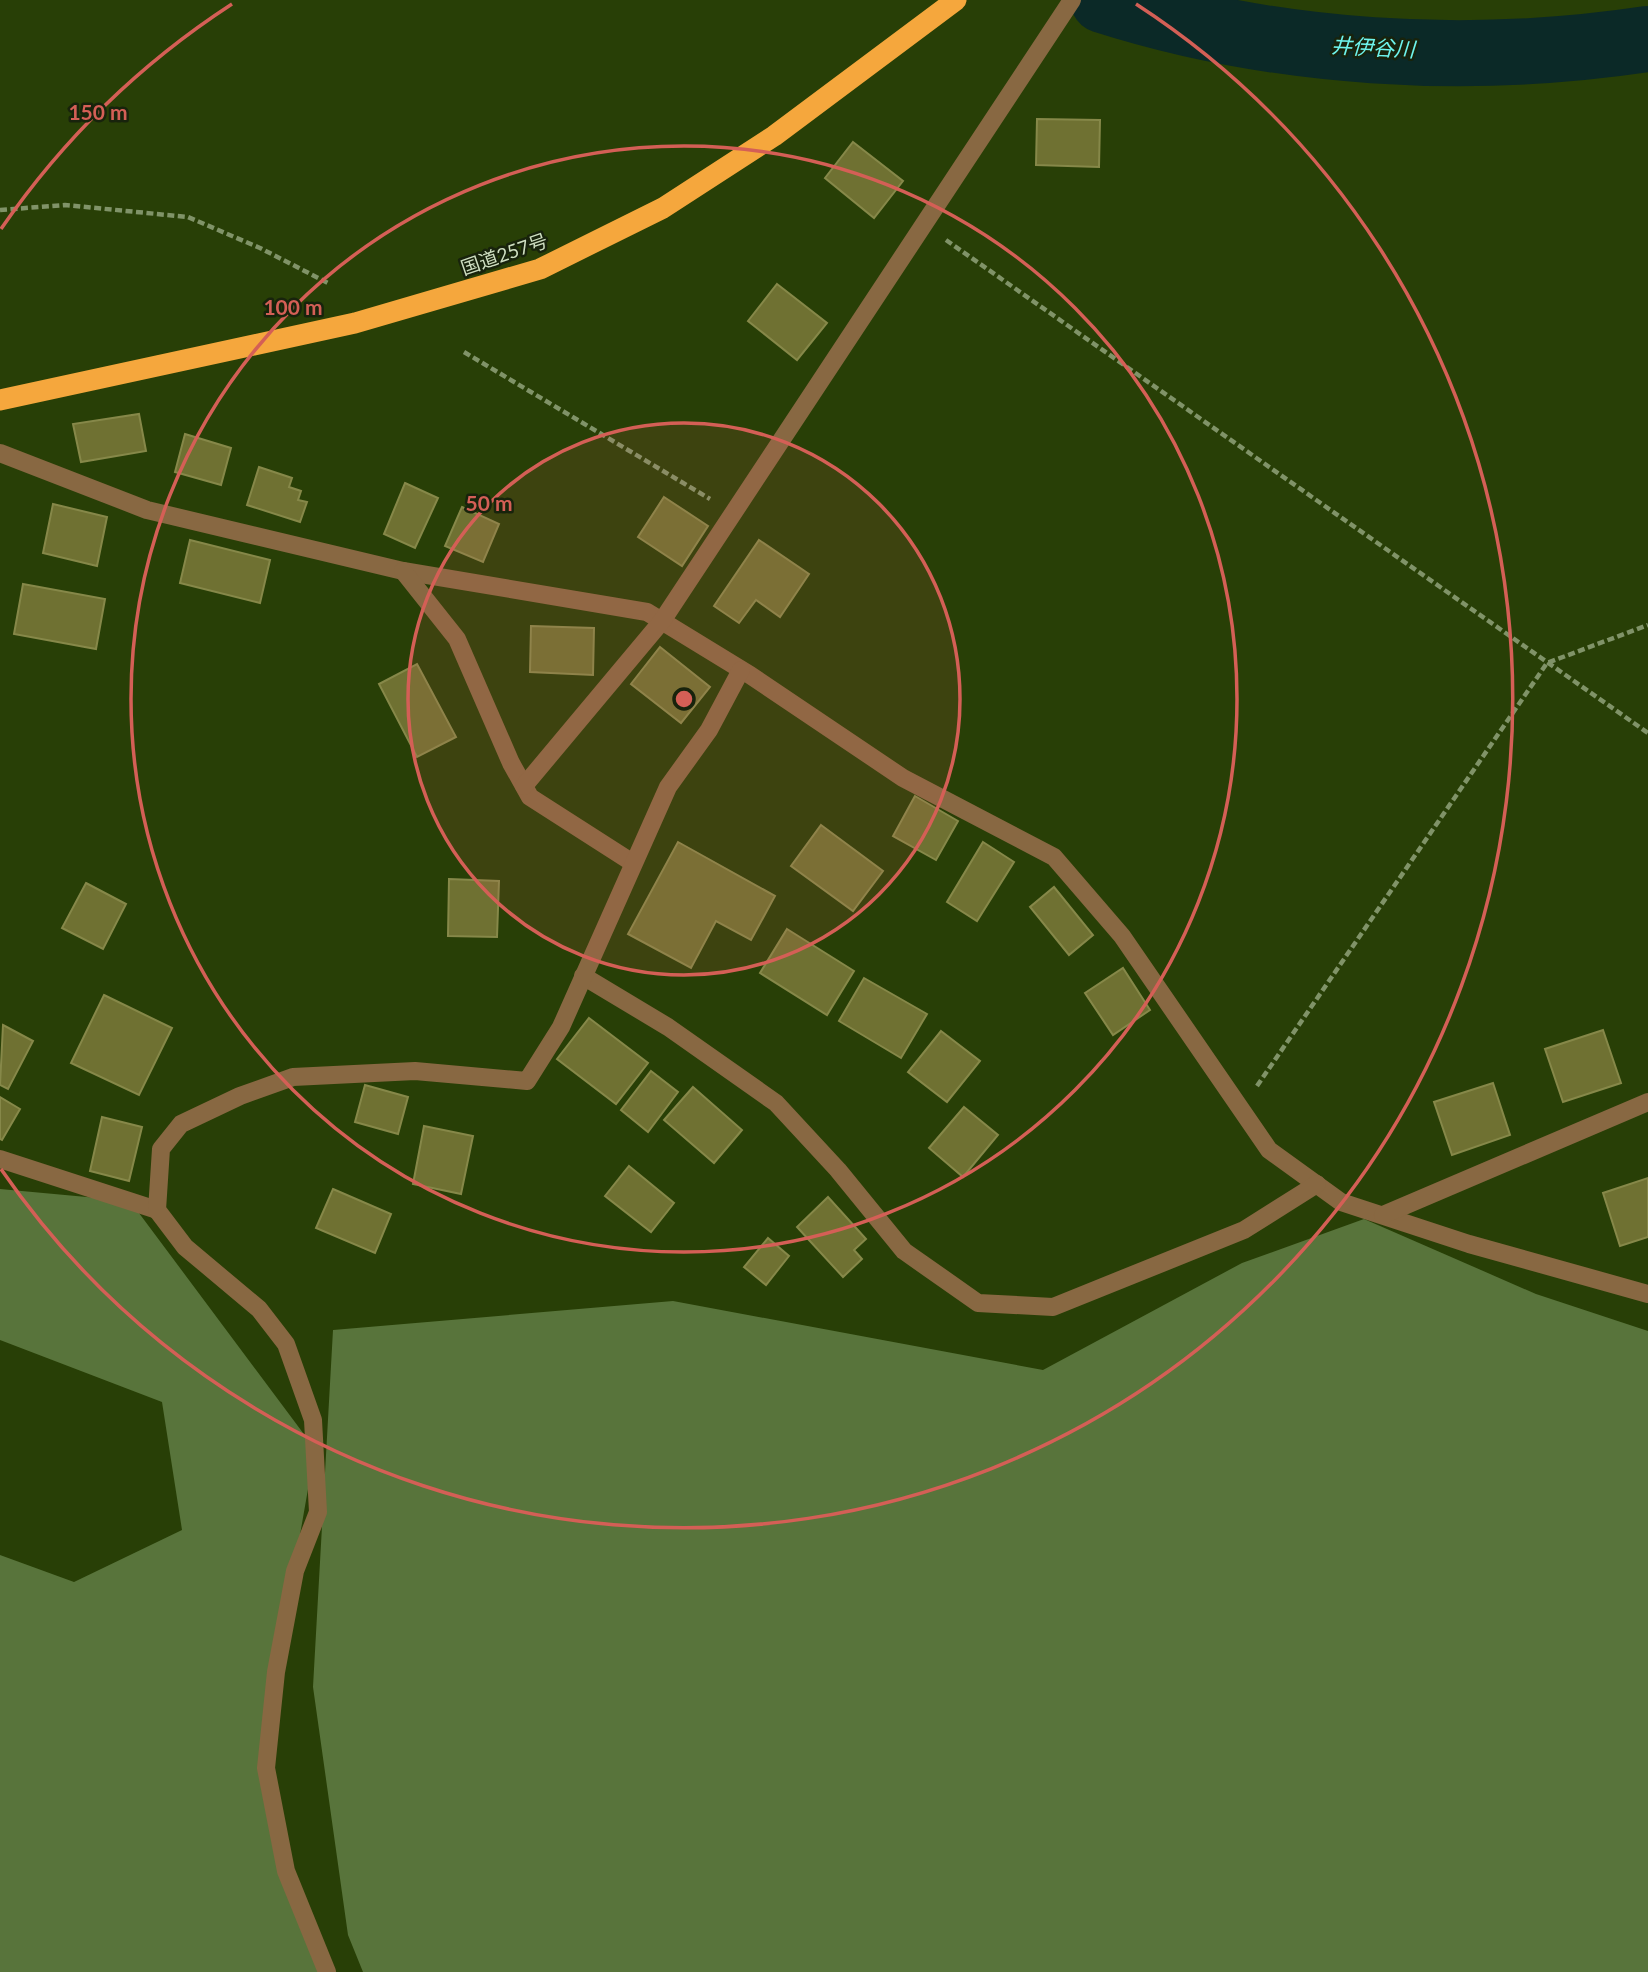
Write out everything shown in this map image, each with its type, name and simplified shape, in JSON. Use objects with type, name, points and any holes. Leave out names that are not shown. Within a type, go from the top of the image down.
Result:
[{"type":"highway","name":"国道257号","points":[[0,400],[355,323],[540,270],[674,201],[774,135],[956,0]]},
{"type":"street","points":[[524,786],[662,621],[1072,0]]},
{"type":"street","points":[[0,453],[147,510],[403,571],[647,612],[741,670],[903,778],[1054,857],[1122,936],[1269,1150],[1341,1202],[1469,1244],[1648,1294]]},
{"type":"street","points":[[403,571],[457,639],[511,763],[530,797],[633,863]]},
{"type":"street","points":[[158,1210],[161,1149],[181,1124],[240,1096],[293,1077],[415,1071],[527,1081],[561,1027],[668,787],[709,730],[741,670]]},
{"type":"street","points":[[583,976],[668,1027],[776,1103],[838,1170],[904,1251],[978,1303],[1054,1307],[1244,1230],[1317,1184]]},
{"type":"street","points":[[1382,1215],[1648,1102]]},
{"type":"street","points":[[0,1159],[158,1210],[185,1247],[259,1309],[286,1344],[313,1420],[318,1512],[295,1570],[276,1672],[266,1768],[286,1871],[327,1972]]},
{"type":"path","points":[[0,210],[65,205],[188,217],[260,247],[330,284]]},
{"type":"path","points":[[925,226],[1648,733]]},
{"type":"path","points":[[464,352],[735,514]]},
{"type":"path","points":[[1241,1110],[1547,663],[1648,625]]},
{"type":"green space","points":[[0,1189],[130,1201],[315,1449],[276,1672],[273,1806],[329,1972],[0,1972],[0,1555],[74,1582],[182,1530],[162,1402],[0,1340]]},
{"type":"green space","points":[[1364,1219],[1536,1294],[1648,1331],[1648,1972],[363,1972],[348,1935],[313,1687],[333,1330],[673,1301],[1043,1370],[1242,1263]]},
{"type":"building","points":[[1037,119],[1100,120],[1099,167],[1036,165]]},
{"type":"building","points":[[853,142],[903,181],[874,218],[825,178]]},
{"type":"building","points":[[777,284],[827,323],[797,360],[748,321]]},
{"type":"building","points":[[139,414],[146,451],[81,462],[73,424]]},
{"type":"building","points":[[185,434],[231,448],[221,485],[175,472]]},
{"type":"building","points":[[259,467],[292,478],[289,487],[301,491],[298,500],[307,502],[300,522],[247,505]]},
{"type":"building","points":[[405,483],[438,498],[415,548],[384,534]]},
{"type":"building","points":[[664,497],[708,526],[682,566],[638,537]]},
{"type":"building","points":[[53,504],[107,517],[97,566],[43,553]]},
{"type":"building","points":[[462,507],[499,524],[483,562],[445,546]]},
{"type":"building","points":[[190,540],[270,560],[260,603],[180,583]]},
{"type":"building","points":[[759,540],[809,574],[780,617],[756,600],[739,623],[714,606]]},
{"type":"building","points":[[23,584],[105,599],[96,649],[14,634]]},
{"type":"building","points":[[531,626],[594,628],[593,675],[530,672]]},
{"type":"building","points":[[660,647],[710,687],[681,723],[631,684]]},
{"type":"building","points":[[417,664],[456,737],[417,757],[379,684]]},
{"type":"building","points":[[915,796],[958,821],[936,860],[893,836]]},
{"type":"building","points":[[821,825],[883,871],[853,911],[791,866]]},
{"type":"building","points":[[678,842],[775,896],[751,940],[716,921],[691,968],[628,934]]},
{"type":"building","points":[[983,842],[1014,862],[977,921],[947,902]]},
{"type":"building","points":[[449,879],[499,881],[497,937],[448,936]]},
{"type":"building","points":[[86,883],[126,904],[103,949],[62,928]]},
{"type":"building","points":[[1054,887],[1093,935],[1069,955],[1030,907]]},
{"type":"building","points":[[787,929],[854,971],[827,1015],[760,973]]},
{"type":"building","points":[[1123,968],[1150,1010],[1113,1035],[1085,993]]},
{"type":"building","points":[[864,978],[927,1014],[901,1058],[839,1021]]},
{"type":"building","points":[[104,995],[172,1028],[139,1095],[71,1063]]},
{"type":"building","points":[[589,1018],[648,1063],[616,1104],[557,1059]]},
{"type":"building","points":[[3,1025],[33,1041],[8,1089],[0,1085]]},
{"type":"building","points":[[1603,1030],[1621,1083],[1563,1102],[1545,1049]]},
{"type":"building","points":[[941,1031],[980,1061],[947,1102],[908,1072]]},
{"type":"building","points":[[651,1071],[678,1092],[648,1132],[621,1110]]},
{"type":"building","points":[[1493,1083],[1510,1135],[1452,1155],[1434,1102]]},
{"type":"building","points":[[365,1085],[408,1097],[398,1134],[355,1122]]},
{"type":"building","points":[[693,1087],[742,1130],[714,1163],[664,1120]]},
{"type":"building","points":[[0,1097],[20,1109],[2,1140],[0,1139]]},
{"type":"building","points":[[964,1107],[998,1135],[963,1177],[929,1148]]},
{"type":"building","points":[[102,1117],[142,1127],[129,1181],[90,1171]]},
{"type":"building","points":[[424,1126],[473,1136],[461,1194],[413,1184]]},
{"type":"building","points":[[629,1166],[674,1203],[651,1232],[605,1196]]},
{"type":"building","points":[[1648,1178],[1648,1237],[1620,1246],[1603,1193]]},
{"type":"building","points":[[333,1189],[391,1214],[375,1253],[316,1228]]},
{"type":"building","points":[[828,1197],[866,1239],[854,1250],[862,1259],[843,1277],[797,1227]]},
{"type":"building","points":[[768,1238],[789,1256],[766,1285],[744,1267]]},
{"type":"waterway","name":"井伊谷川","points":[[1103,0],[1168,19],[1236,33],[1304,44],[1373,50],[1512,52],[1648,39]]}]
